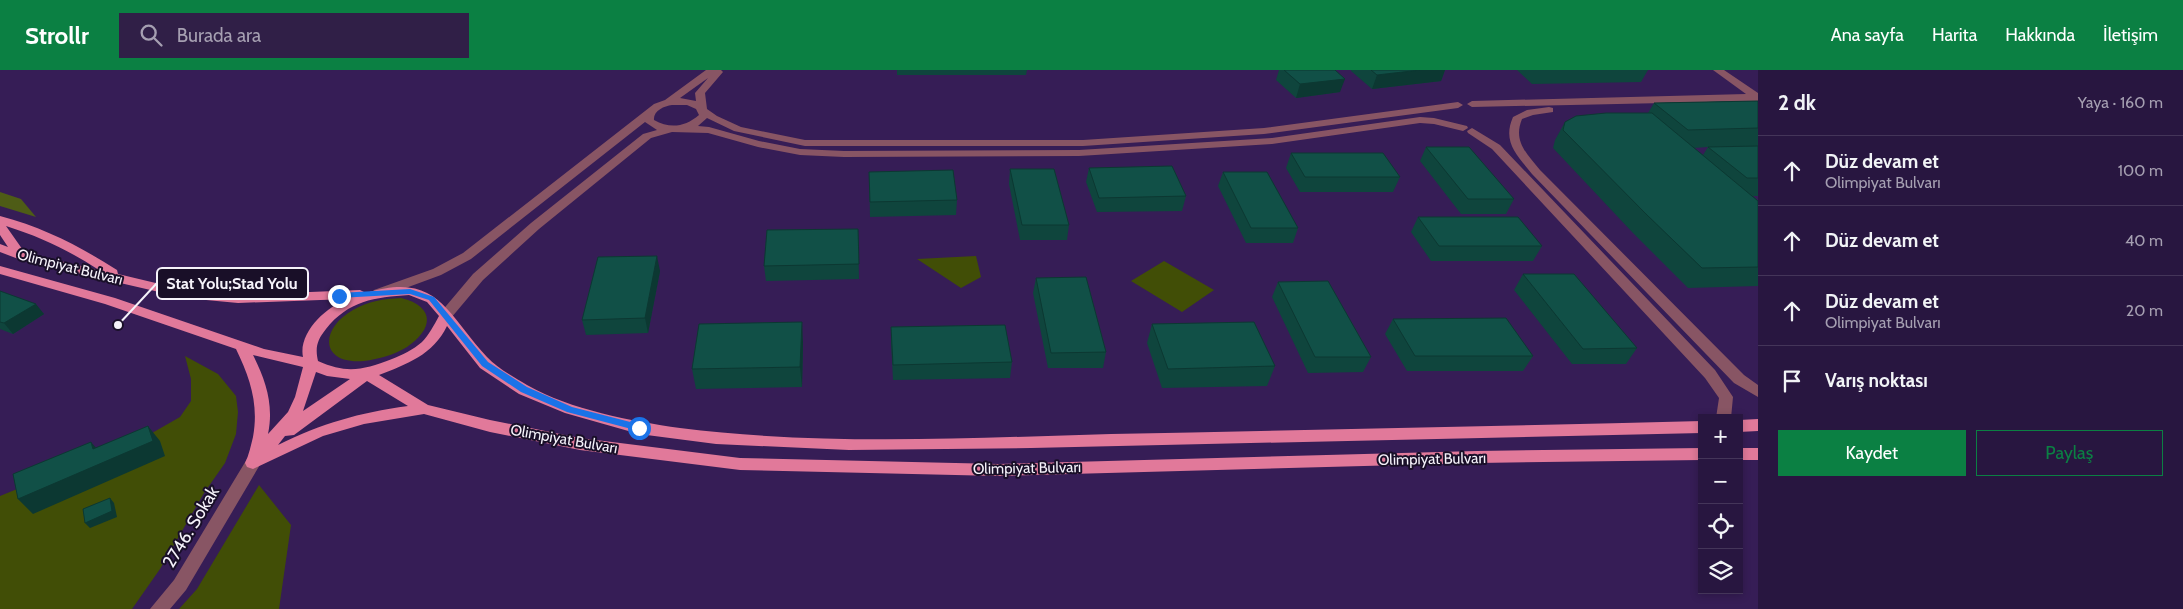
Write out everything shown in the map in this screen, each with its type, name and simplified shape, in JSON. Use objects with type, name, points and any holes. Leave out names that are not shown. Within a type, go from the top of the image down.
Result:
[{"type":"main road","points":[[0,220],[39,232],[68,245],[125,280]]},
{"type":"main road","points":[[0,226],[21,256],[30,277]]},
{"type":"main road","name":"Olimpiyat Bulvarı","points":[[0,248],[21,256],[185,294],[238,299],[410,291],[422,294],[432,298],[485,364],[524,390],[570,409],[639,428],[716,438],[849,444],[1366,436],[1698,427]]},
{"type":"main road","name":"Olimpiyat Bulvarı","points":[[0,270],[110,301],[262,353],[311,364],[327,371],[344,374],[367,374],[424,409],[490,426],[580,444],[740,464],[998,470],[1477,457],[1698,454]]},
{"type":"main road","points":[[253,463],[294,415],[302,397],[311,364],[308,348],[315,333],[327,318],[341,306],[378,293]]},
{"type":"main road","points":[[253,463],[303,419],[367,374],[410,357],[427,345],[438,331],[446,315]]},
{"type":"main road","points":[[241,346],[256,375],[262,392],[265,411],[263,429],[253,463]]},
{"type":"main road","points":[[253,463],[318,432],[364,418],[424,409]]},
{"type":"main road","points":[[1743,426],[1758,425]]},
{"type":"main road","points":[[1743,454],[1758,454]]},
{"type":"street","points":[[378,293],[437,272],[467,256],[660,105],[669,102],[712,70]]},
{"type":"street","points":[[687,128],[701,120],[703,109],[700,93],[720,70]]},
{"type":"street","points":[[1718,70],[1758,101]]},
{"type":"street","points":[[669,102],[688,102],[703,109],[725,124],[804,143],[1083,143],[1264,131],[1472,104],[1758,101]]},
{"type":"street","points":[[1758,101],[1531,112],[1518,117],[1513,128],[1512,138],[1536,172],[1740,379],[1758,392]]},
{"type":"street","points":[[1472,104],[1508,116],[1513,128]]},
{"type":"street","points":[[1458,105],[1449,110],[1448,114],[1455,123],[1496,147],[1710,374],[1726,397],[1724,414]]},
{"type":"street","points":[[650,113],[648,118],[650,122],[668,130]]},
{"type":"street","points":[[446,315],[478,277],[535,226],[647,136],[668,130],[687,128],[709,130],[758,144],[800,152],[864,154],[1079,153],[1272,140],[1420,120],[1502,134],[1513,128]]},
{"type":"street","name":"2746. Sokak","points":[[159,609],[180,585],[253,463]]},
{"type":"green space","points":[[0,192],[21,199],[36,217],[0,206]]},
{"type":"green space","points":[[976,256],[981,277],[961,288],[917,259]]},
{"type":"green space","points":[[1164,261],[1214,290],[1182,312],[1131,281]]},
{"type":"green space","points":[[401,298],[412,302],[425,312],[426,326],[416,340],[397,352],[364,361],[349,361],[332,352],[329,344],[330,336],[334,327],[342,318],[364,304]]},
{"type":"green space","points":[[185,356],[218,374],[236,396],[238,412],[236,434],[225,463],[204,493],[160,569],[132,609],[0,609],[0,496],[145,437],[180,417],[191,401],[191,379]]},
{"type":"green space","points":[[259,485],[291,525],[279,609],[179,609],[197,589]]},
{"type":"building","points":[[1284,70],[1335,70],[1345,79],[1300,84]]},
{"type":"building","points":[[1371,70],[1420,70],[1377,75]]},
{"type":"building","points":[[1758,101],[1758,128],[1688,130],[1654,103]]},
{"type":"building","points":[[1606,113],[1652,113],[1758,201],[1758,267],[1702,268],[1563,130],[1565,122],[1576,116]]},
{"type":"building","points":[[1758,146],[1758,178],[1747,178],[1708,147]]},
{"type":"building","points":[[1426,147],[1469,147],[1514,199],[1468,199]]},
{"type":"building","points":[[1291,153],[1383,153],[1400,177],[1305,177]]},
{"type":"building","points":[[1172,166],[1186,196],[1099,198],[1089,168]]},
{"type":"building","points":[[1010,169],[1054,169],[1069,225],[1022,225]]},
{"type":"building","points":[[953,170],[957,200],[870,202],[869,172]]},
{"type":"building","points":[[1223,172],[1267,172],[1298,228],[1251,228]]},
{"type":"building","points":[[1418,217],[1518,217],[1542,246],[1439,246]]},
{"type":"building","points":[[858,229],[859,264],[764,266],[767,230]]},
{"type":"building","points":[[657,256],[645,318],[582,320],[598,257]]},
{"type":"building","points":[[1523,274],[1574,274],[1637,348],[1583,349]]},
{"type":"building","points":[[1086,277],[1106,352],[1051,353],[1036,278]]},
{"type":"building","points":[[1328,281],[1371,357],[1315,357],[1278,282]]},
{"type":"building","points":[[0,291],[36,304],[4,323],[0,322]]},
{"type":"building","points":[[1506,318],[1533,356],[1415,356],[1393,319]]},
{"type":"building","points":[[802,322],[800,367],[692,369],[699,324]]},
{"type":"building","points":[[1254,322],[1275,366],[1168,369],[1152,324]]},
{"type":"building","points":[[1005,325],[1012,362],[893,365],[891,327]]},
{"type":"building","points":[[148,426],[153,441],[18,499],[13,474],[91,442],[93,449]]},
{"type":"building","points":[[110,498],[112,511],[85,523],[83,509]]},
{"type":"place","name":"Stat Yolu;Stad Yolu","points":[[118,325]]},
{"type":"route","points":[[339,296],[410,291],[432,298],[485,364],[524,390],[570,409],[639,428]]}]
